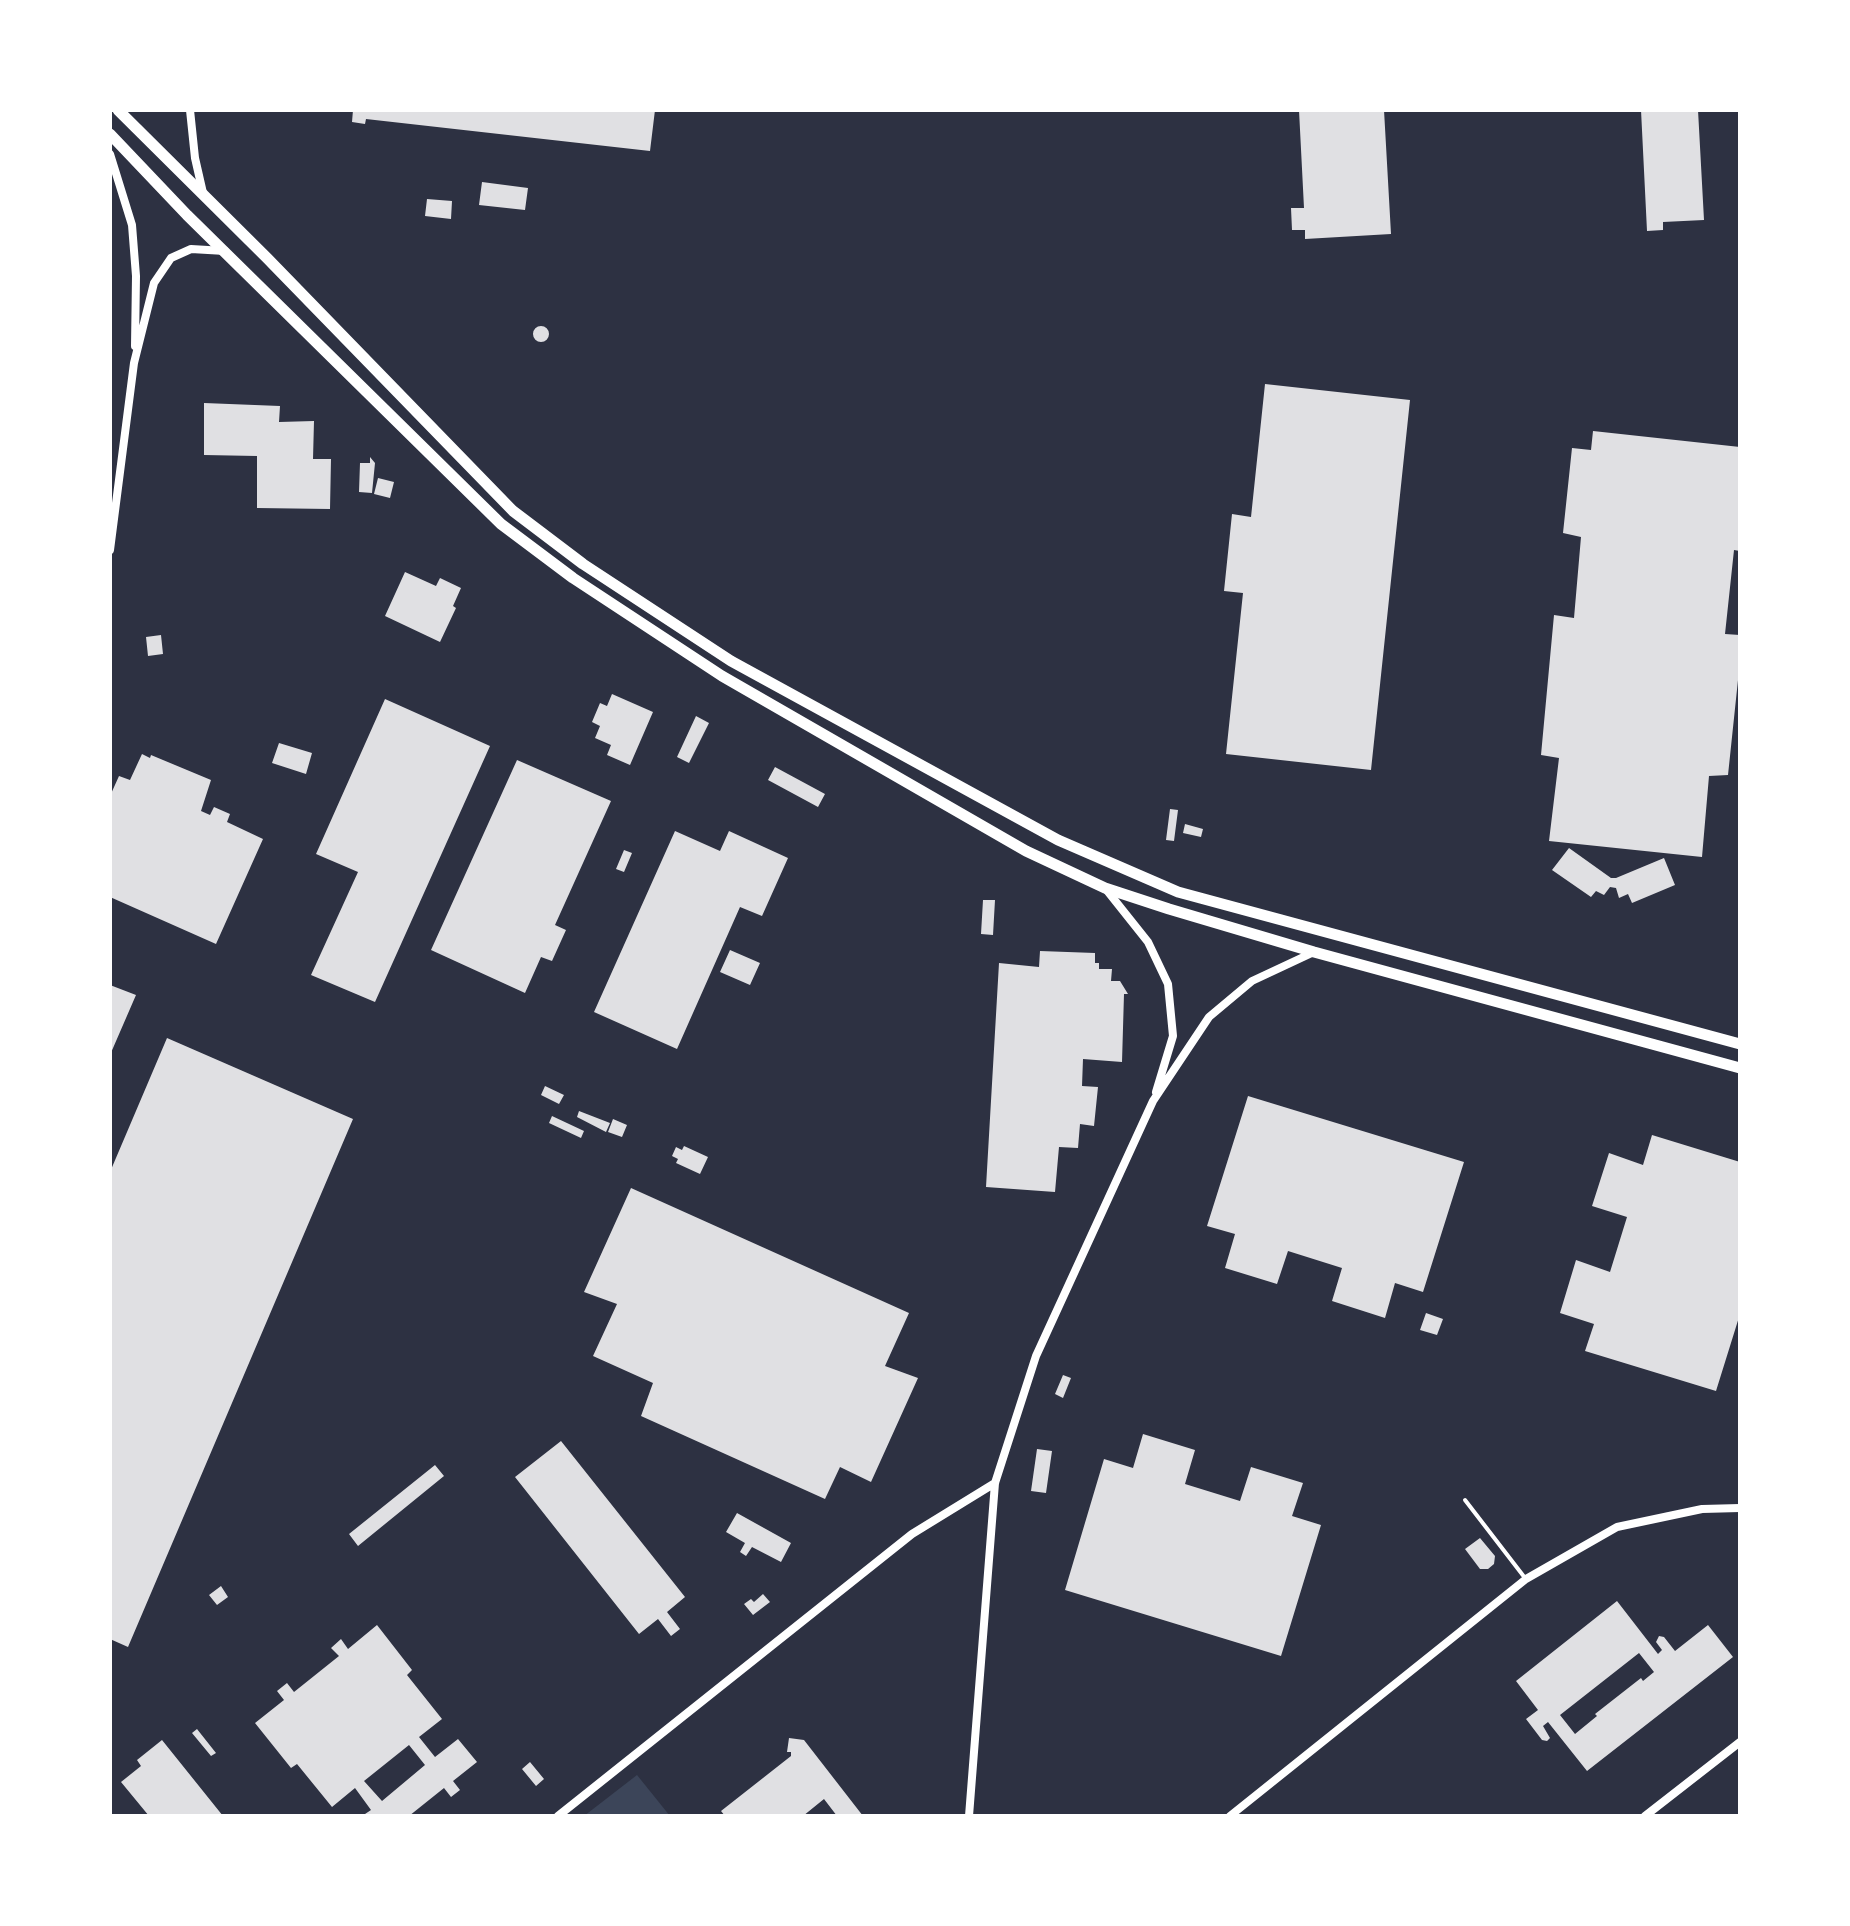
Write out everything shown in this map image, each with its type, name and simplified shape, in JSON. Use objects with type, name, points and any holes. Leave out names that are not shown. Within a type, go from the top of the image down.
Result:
[{"type":"main road","points":[[118,110],[513,511],[583,564],[731,661],[1058,840],[1178,892],[1740,1044]]},
{"type":"main road","points":[[110,134],[501,524],[573,578],[722,676],[1026,851],[1105,888],[1314,952],[1740,1068]]},
{"type":"street","points":[[190,110],[203,194]]},
{"type":"street","points":[[110,154],[132,225],[136,276],[134,363],[110,550]]},
{"type":"street","points":[[134,363],[154,283],[171,258],[191,249],[226,251]]},
{"type":"street","points":[[969,1816],[995,1483],[1036,1356],[1153,1101],[1173,1036],[1168,984],[1148,942],[1105,888]]},
{"type":"street","points":[[1153,1101],[1209,1017],[1252,981],[1314,952]]},
{"type":"street","points":[[558,1816],[912,1534],[995,1483]]},
{"type":"street","points":[[1230,1816],[1526,1579],[1617,1527],[1702,1509],[1740,1508]]},
{"type":"street","points":[[1645,1816],[1740,1742]]},
{"type":"lane","points":[[1465,1500],[1526,1579]]},
{"type":"shaded area","points":[[637,1775],[670,1816],[584,1816]]},
{"type":"building","points":[[353,110],[655,110],[650,151],[366,119],[365,124],[352,122]]},
{"type":"building","points":[[1299,110],[1384,110],[1391,234],[1305,239],[1305,230],[1292,230],[1291,208],[1304,208]]},
{"type":"building","points":[[1641,110],[1698,110],[1704,220],[1663,222],[1663,230],[1647,231]]},
{"type":"building","points":[[482,182],[528,188],[525,210],[479,205]]},
{"type":"building","points":[[427,199],[452,201],[451,219],[425,216]]},
{"type":"building","points":[[538,326],[544,326],[549,334],[547,340],[538,342],[533,337],[533,331]]},
{"type":"building","points":[[1265,384],[1410,400],[1371,770],[1226,754],[1243,593],[1224,591],[1232,514],[1251,517]]},
{"type":"building","points":[[204,403],[280,406],[279,422],[314,421],[313,459],[331,459],[330,509],[257,508],[257,456],[204,455]]},
{"type":"building","points":[[1593,431],[1740,447],[1740,551],[1734,550],[1725,634],[1740,635],[1740,661],[1728,775],[1709,776],[1702,857],[1549,841],[1559,758],[1541,755],[1554,615],[1574,618],[1581,537],[1563,533],[1572,448],[1591,450]]},
{"type":"building","points":[[370,457],[375,463],[372,493],[359,492],[360,463],[370,463]]},
{"type":"building","points":[[378,478],[394,482],[390,498],[374,494]]},
{"type":"building","points":[[405,572],[436,586],[440,578],[461,588],[453,606],[456,608],[440,642],[385,616]]},
{"type":"building","points":[[161,635],[163,654],[148,656],[146,637]]},
{"type":"building","points":[[612,694],[653,712],[630,765],[607,755],[611,745],[595,738],[600,726],[592,722],[600,703],[607,706]]},
{"type":"building","points":[[385,699],[490,746],[375,1002],[311,975],[358,872],[316,854]]},
{"type":"building","points":[[696,716],[709,723],[689,763],[677,757]]},
{"type":"building","points":[[279,743],[312,753],[306,774],[272,763]]},
{"type":"building","points":[[142,754],[211,780],[201,811],[210,815],[214,807],[230,814],[227,822],[263,839],[216,944],[110,897],[110,796],[119,776],[130,780]]},
{"type":"building","points":[[517,760],[611,801],[555,925],[566,930],[552,961],[541,957],[525,993],[431,950]]},
{"type":"building","points":[[775,767],[825,794],[818,807],[768,780]]},
{"type":"building","points":[[1170,809],[1178,810],[1174,841],[1166,840]]},
{"type":"building","points":[[1185,824],[1203,829],[1201,837],[1183,833]]},
{"type":"building","points":[[675,831],[720,851],[729,831],[788,858],[762,916],[740,907],[677,1049],[594,1012]]},
{"type":"building","points":[[1569,848],[1611,878],[1664,858],[1675,885],[1632,903],[1628,894],[1619,898],[1616,888],[1610,887],[1604,895],[1596,891],[1591,897],[1552,870]]},
{"type":"building","points":[[624,850],[632,853],[624,872],[616,869]]},
{"type":"building","points":[[983,900],[995,900],[993,935],[981,934]]},
{"type":"building","points":[[730,950],[760,963],[750,985],[720,972]]},
{"type":"building","points":[[1040,951],[1095,953],[1095,963],[1099,963],[1099,969],[1112,969],[1111,981],[1120,981],[1128,994],[1124,994],[1122,1062],[1083,1059],[1082,1086],[1098,1087],[1094,1126],[1080,1124],[1078,1148],[1059,1147],[1055,1192],[986,1187],[999,963],[1039,967]]},
{"type":"building","points":[[110,985],[136,995],[110,1055]]},
{"type":"building","points":[[167,1038],[353,1119],[128,1647],[110,1639],[110,1172]]},
{"type":"building","points":[[545,1086],[564,1095],[559,1104],[541,1095]]},
{"type":"building","points":[[1248,1096],[1464,1162],[1423,1292],[1395,1283],[1385,1318],[1332,1301],[1342,1268],[1288,1251],[1277,1284],[1225,1268],[1235,1234],[1207,1226]]},
{"type":"building","points":[[579,1111],[610,1123],[606,1132],[577,1117]]},
{"type":"building","points":[[552,1116],[584,1131],[581,1138],[549,1123]]},
{"type":"building","points":[[613,1119],[627,1125],[622,1137],[608,1132]]},
{"type":"building","points":[[1652,1135],[1740,1162],[1740,1314],[1716,1391],[1585,1351],[1594,1324],[1560,1313],[1576,1260],[1610,1272],[1627,1217],[1592,1206],[1609,1153],[1643,1165]]},
{"type":"building","points":[[684,1146],[708,1157],[700,1174],[676,1163],[678,1159],[672,1156],[676,1147],[682,1150]]},
{"type":"building","points":[[631,1188],[909,1313],[885,1366],[918,1378],[871,1482],[840,1467],[825,1499],[641,1416],[653,1383],[593,1356],[617,1304],[584,1292]]},
{"type":"building","points":[[1426,1313],[1443,1319],[1437,1335],[1420,1330]]},
{"type":"building","points":[[1063,1375],[1071,1378],[1063,1398],[1055,1394]]},
{"type":"building","points":[[1143,1434],[1195,1450],[1185,1484],[1240,1501],[1251,1467],[1303,1483],[1292,1516],[1321,1525],[1281,1656],[1065,1590],[1104,1459],[1133,1468]]},
{"type":"building","points":[[561,1441],[685,1597],[667,1612],[680,1629],[671,1636],[658,1619],[639,1634],[515,1477]]},
{"type":"building","points":[[1037,1449],[1052,1451],[1046,1493],[1031,1491]]},
{"type":"building","points":[[435,1465],[444,1476],[358,1546],[349,1534]]},
{"type":"building","points":[[737,1513],[791,1543],[781,1562],[752,1547],[746,1556],[740,1552],[745,1543],[726,1532]]},
{"type":"building","points":[[1480,1538],[1495,1556],[1494,1564],[1488,1569],[1480,1569],[1465,1549]]},
{"type":"building","points":[[221,1586],[228,1597],[217,1605],[209,1595]]},
{"type":"building","points":[[763,1594],[770,1602],[753,1615],[744,1604],[751,1599],[754,1602]]},
{"type":"building","points":[[1617,1601],[1658,1654],[1662,1650],[1656,1642],[1659,1636],[1664,1637],[1675,1651],[1708,1625],[1733,1657],[1587,1771],[1548,1722],[1543,1726],[1550,1738],[1542,1740],[1526,1719],[1538,1710],[1516,1681]],"holes":[[[1639,1653],[1654,1672],[1643,1681],[1641,1678],[1595,1714],[1597,1716],[1575,1734],[1560,1715]]]},
{"type":"building","points":[[377,1625],[412,1670],[407,1675],[442,1719],[419,1737],[435,1757],[458,1739],[477,1762],[453,1781],[460,1790],[451,1797],[444,1788],[409,1816],[362,1816],[371,1810],[355,1788],[332,1807],[297,1764],[291,1768],[255,1723],[284,1700],[277,1691],[287,1683],[294,1692],[339,1656],[331,1648],[341,1639],[348,1649]],"holes":[[[409,1745],[425,1765],[382,1801],[364,1781]]]},
{"type":"building","points":[[197,1729],[216,1753],[211,1756],[192,1733]]},
{"type":"building","points":[[789,1738],[804,1740],[863,1816],[837,1816],[824,1799],[803,1816],[725,1816],[721,1811],[791,1756],[791,1752],[787,1752]]},
{"type":"building","points":[[162,1740],[223,1816],[149,1816],[121,1782],[141,1766],[137,1760]]},
{"type":"building","points":[[530,1762],[544,1779],[536,1786],[522,1769]]}]
